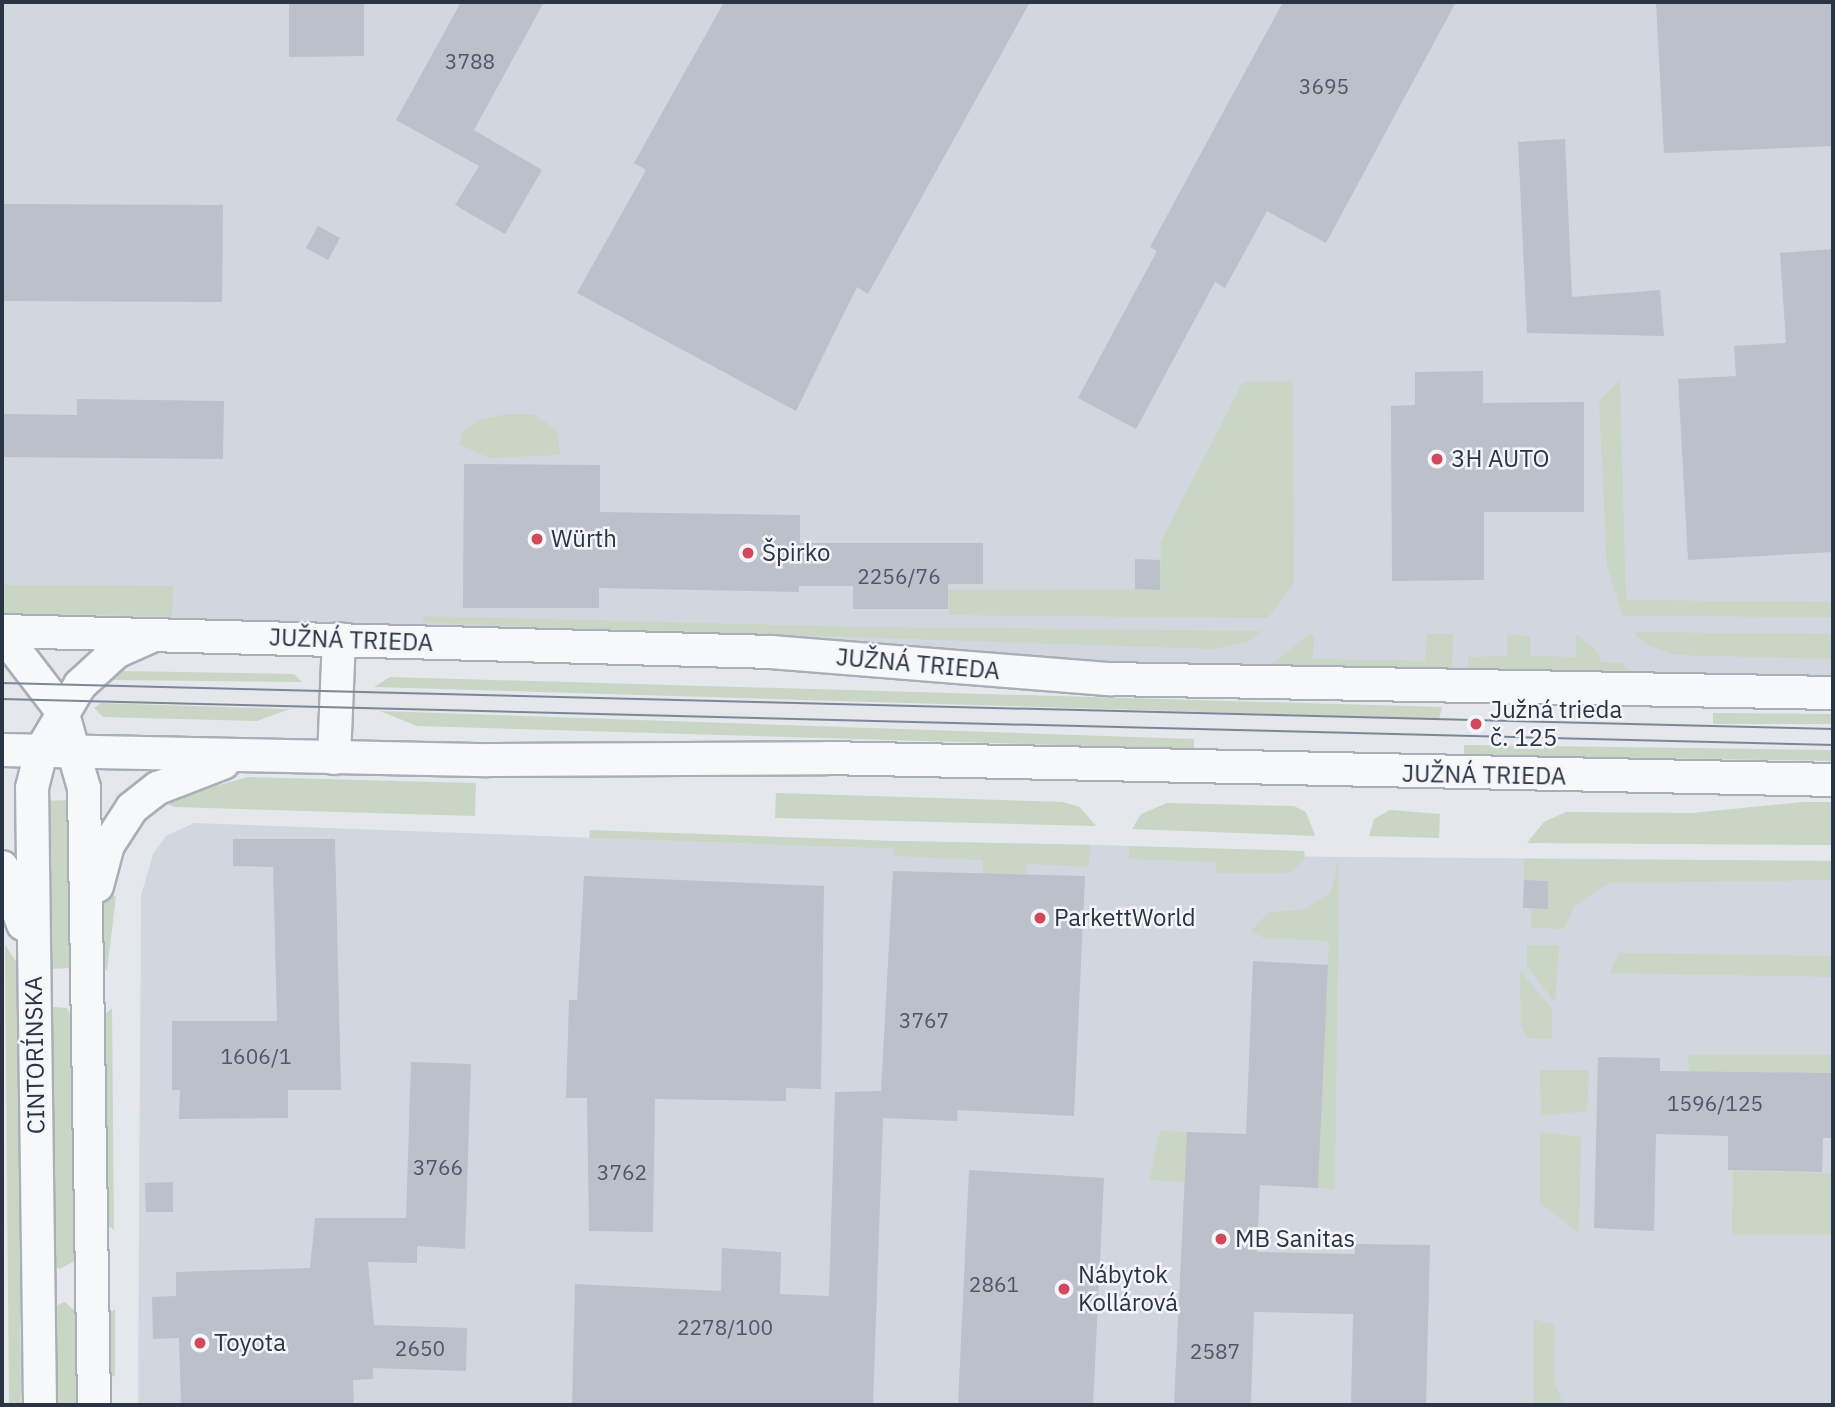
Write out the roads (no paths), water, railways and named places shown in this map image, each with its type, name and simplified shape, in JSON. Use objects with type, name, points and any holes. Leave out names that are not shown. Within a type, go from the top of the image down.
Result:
[{"type":"street","name":"JUŽNÁ TRIEDA","points":[[2,632],[771,652],[1123,680],[1833,694]]},
{"type":"street","points":[[2,632],[62,711],[78,751],[87,929],[94,1405]]},
{"type":"street","name":"CINTORÍNSKA","points":[[40,1405],[32,788],[41,751],[62,711],[100,663],[158,634]]},
{"type":"street","points":[[334,758],[339,639]]},
{"type":"street","name":"JUŽNÁ TRIEDA","points":[[2,750],[334,758],[800,758],[1833,780]]},
{"type":"street","points":[[87,929],[108,845],[132,808],[181,776],[246,756]]},
{"type":"street","points":[[2,867],[21,912],[34,982]]},
{"type":"tram line","points":[[2,683],[1833,729]]},
{"type":"tram line","points":[[2,699],[1833,745]]},
{"type":"place","name":"3H AUTO","points":[[1437,459]]},
{"type":"place","name":"Würth","points":[[537,539]]},
{"type":"place","name":"Špirko","points":[[748,553]]},
{"type":"place","name":"Južná trieda č. 125","points":[[1476,724]]},
{"type":"place","name":"ParkettWorld","points":[[1040,918]]},
{"type":"place","name":"MB Sanitas","points":[[1221,1239]]},
{"type":"place","name":"Nábytok Kollárová","points":[[1064,1289]]},
{"type":"place","name":"Toyota","points":[[200,1343]]}]
